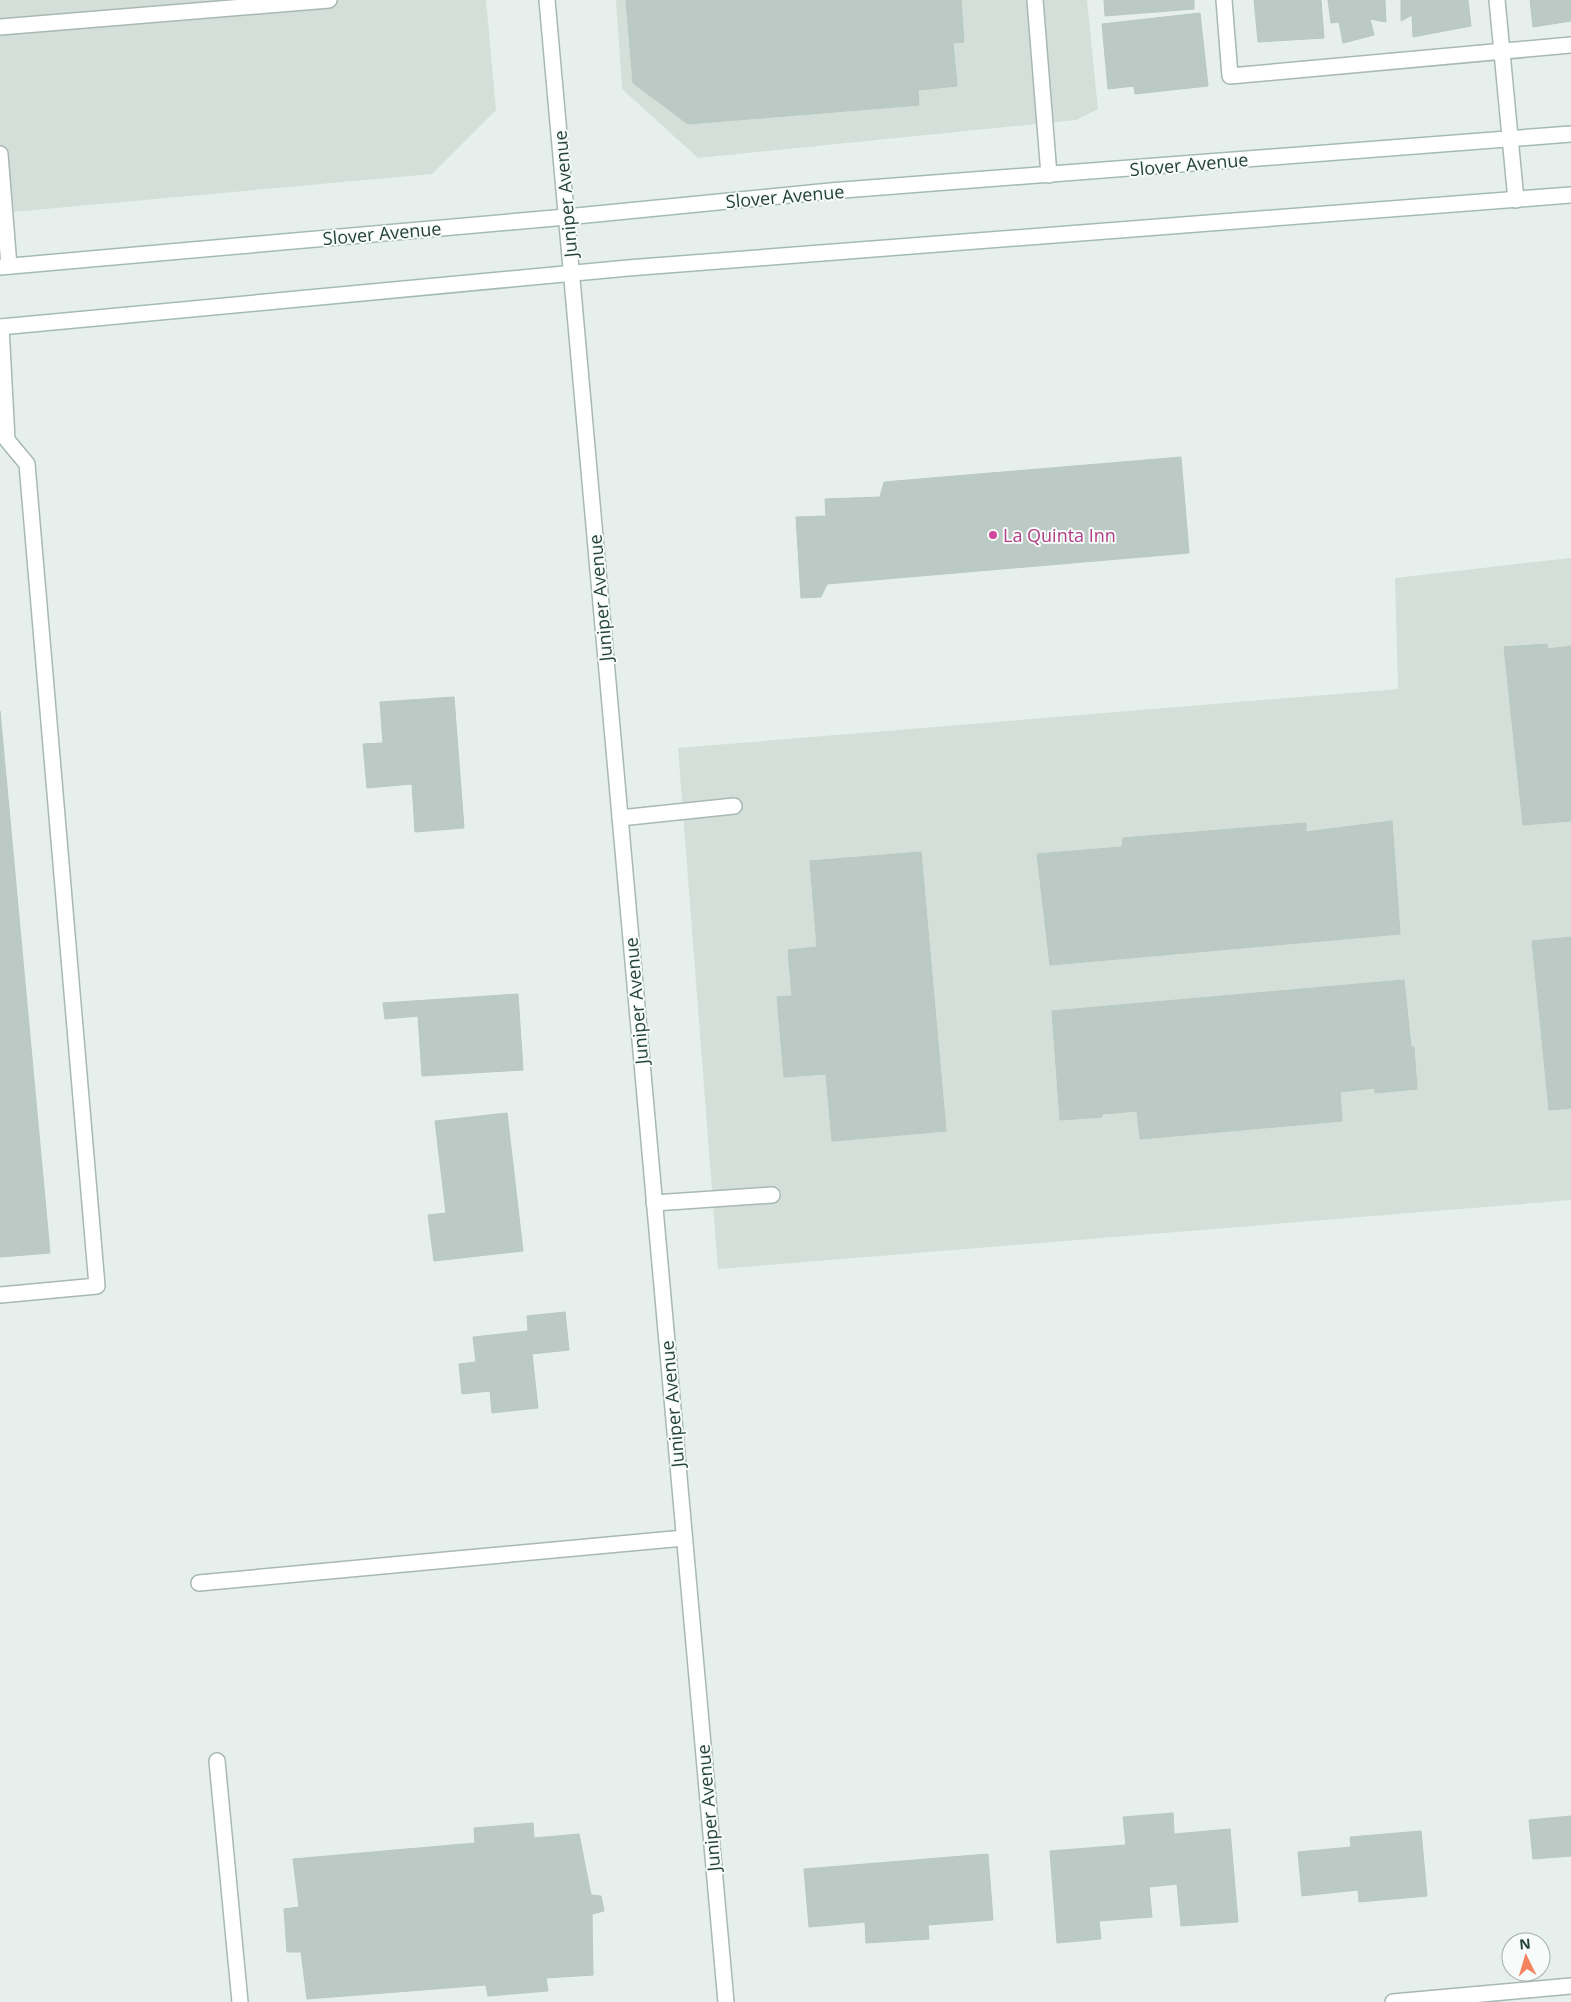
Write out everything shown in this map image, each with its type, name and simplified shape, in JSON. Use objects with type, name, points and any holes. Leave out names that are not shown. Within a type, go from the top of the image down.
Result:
[{"type":"main road","points":[[0,27],[298,1],[329,0]]},
{"type":"main road","name":"Juniper Avenue","points":[[547,0],[726,2002]]},
{"type":"main road","points":[[1035,0],[1050,175]]},
{"type":"main road","points":[[1224,0],[1230,76],[1571,44]]},
{"type":"main road","points":[[1497,0],[1516,200]]},
{"type":"main road","name":"Slover Avenue","points":[[5,267],[566,217],[830,191],[1571,134]]},
{"type":"main road","points":[[0,154],[5,267]]},
{"type":"main road","points":[[0,1295],[98,1286],[26,464],[7,440],[0,327],[804,253],[1571,195]]},
{"type":"main road","points":[[620,818],[734,806]]},
{"type":"main road","points":[[654,1203],[772,1195]]},
{"type":"main road","points":[[198,1583],[684,1538]]},
{"type":"main road","points":[[217,1762],[240,2002]]},
{"type":"main road","points":[[1394,2002],[1571,1986]]},
{"type":"shaded area","points":[[0,0],[486,0],[496,110],[432,174],[0,213]]},
{"type":"shaded area","points":[[616,0],[1087,0],[1098,109],[1076,120],[698,158],[622,89]]},
{"type":"shaded area","points":[[1571,558],[1571,1200],[718,1269],[678,748],[1398,689],[1395,578]]},
{"type":"building","points":[[626,0],[961,0],[964,42],[953,43],[957,86],[918,90],[919,105],[688,124],[633,83]]},
{"type":"building","points":[[1104,0],[1194,0],[1194,9],[1105,16]]},
{"type":"building","points":[[1254,0],[1321,0],[1324,38],[1258,42]]},
{"type":"building","points":[[1328,0],[1385,0],[1386,22],[1370,19],[1374,35],[1343,43],[1339,22],[1331,23]]},
{"type":"building","points":[[1401,0],[1468,0],[1471,26],[1413,37],[1412,15],[1401,21]]},
{"type":"building","points":[[1530,0],[1571,0],[1571,21],[1533,27]]},
{"type":"building","points":[[1200,13],[1208,86],[1135,94],[1134,86],[1108,89],[1102,24]]},
{"type":"building","name":"La Quinta Inn","points":[[1181,457],[1189,553],[827,584],[821,597],[801,598],[796,517],[826,516],[825,499],[880,497],[884,482]]},
{"type":"building","points":[[1547,644],[1548,649],[1571,646],[1571,821],[1523,825],[1504,647]]},
{"type":"building","points":[[454,697],[464,828],[415,832],[412,784],[367,788],[363,744],[383,743],[380,702]]},
{"type":"building","points":[[0,711],[50,1253],[0,1257]]},
{"type":"building","points":[[1392,821],[1400,934],[1050,965],[1037,854],[1122,847],[1123,838],[1306,823],[1306,832]]},
{"type":"building","points":[[921,852],[946,1131],[832,1141],[826,1074],[784,1077],[777,997],[792,996],[788,950],[817,947],[810,861]]},
{"type":"building","points":[[1571,937],[1571,1108],[1549,1110],[1532,941]]},
{"type":"building","points":[[1404,980],[1411,1047],[1414,1047],[1417,1089],[1375,1093],[1375,1088],[1340,1092],[1342,1121],[1140,1139],[1137,1111],[1102,1114],[1102,1117],[1060,1120],[1052,1011]]},
{"type":"building","points":[[518,994],[523,1070],[422,1076],[418,1016],[385,1019],[383,1003]]},
{"type":"building","points":[[507,1113],[523,1251],[434,1261],[428,1215],[446,1213],[435,1121]]},
{"type":"building","points":[[565,1312],[569,1350],[532,1354],[538,1408],[492,1413],[490,1391],[462,1394],[459,1364],[476,1362],[473,1337],[528,1331],[527,1316]]},
{"type":"building","points":[[1173,1813],[1174,1834],[1230,1829],[1238,1922],[1181,1926],[1177,1884],[1149,1887],[1152,1917],[1099,1921],[1101,1939],[1057,1943],[1050,1851],[1126,1845],[1123,1817]]},
{"type":"building","points":[[1571,1816],[1571,1856],[1533,1859],[1529,1820]]},
{"type":"building","points":[[533,1823],[534,1838],[579,1834],[591,1895],[601,1896],[604,1911],[592,1914],[593,1975],[546,1978],[548,1991],[488,1996],[486,1985],[307,1999],[301,1952],[287,1952],[284,1909],[299,1907],[293,1859],[475,1843],[474,1828]]},
{"type":"building","points":[[1421,1831],[1427,1896],[1359,1902],[1358,1890],[1302,1896],[1298,1852],[1351,1847],[1350,1837]]},
{"type":"building","points":[[988,1854],[993,1920],[928,1925],[929,1939],[866,1943],[865,1922],[809,1927],[804,1869]]},
{"type":"place","name":"La Quinta Inn","points":[[993,535]]}]
